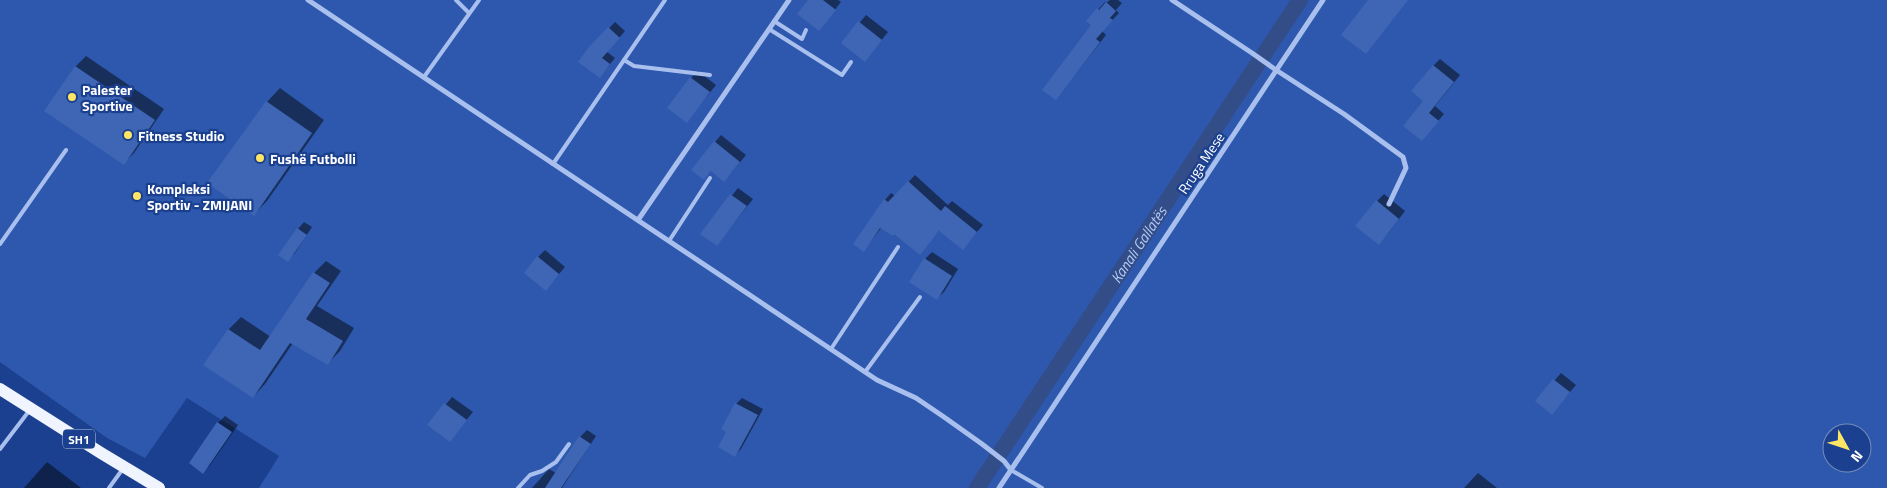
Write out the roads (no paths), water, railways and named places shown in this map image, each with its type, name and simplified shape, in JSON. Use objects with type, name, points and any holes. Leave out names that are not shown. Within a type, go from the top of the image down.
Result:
[{"type":"main road","name":"SH1","points":[[0,389],[124,468],[159,488]]},
{"type":"street","points":[[308,0],[877,380],[916,398],[982,444],[1004,461],[1011,470]]},
{"type":"street","points":[[638,220],[789,0]]},
{"type":"street","points":[[1172,0],[1344,114],[1403,157],[1406,168],[1389,204]]},
{"type":"street","name":"Rruga Mese","points":[[999,488],[1323,0]]},
{"type":"lane","points":[[456,0],[469,13]]},
{"type":"lane","points":[[424,78],[479,0]]},
{"type":"lane","points":[[554,164],[665,0]]},
{"type":"lane","points":[[774,21],[802,39],[806,30]]},
{"type":"lane","points":[[769,28],[842,75],[851,62]]},
{"type":"lane","points":[[624,60],[634,66],[710,76]]},
{"type":"lane","points":[[0,244],[66,150]]},
{"type":"lane","points":[[668,241],[710,178]]},
{"type":"lane","points":[[831,349],[898,247]]},
{"type":"lane","points":[[865,372],[920,297]]},
{"type":"lane","points":[[0,449],[30,409]]},
{"type":"lane","points":[[518,488],[530,475],[542,471],[556,462],[569,444]]},
{"type":"lane","points":[[109,488],[124,468]]},
{"type":"lane","points":[[1011,470],[1042,488]]},
{"type":"waterway","name":"Kanali Gallatës","points":[[977,488],[1300,0]]},
{"type":"place","name":"Palester Sportive","points":[[72,97]]},
{"type":"place","name":"Fitness Studio","points":[[128,135]]},
{"type":"place","name":"Fushë Futbolli","points":[[260,158]]},
{"type":"place","name":"Kompleksi Sportiv - ZMIJANI","points":[[137,196]]}]
